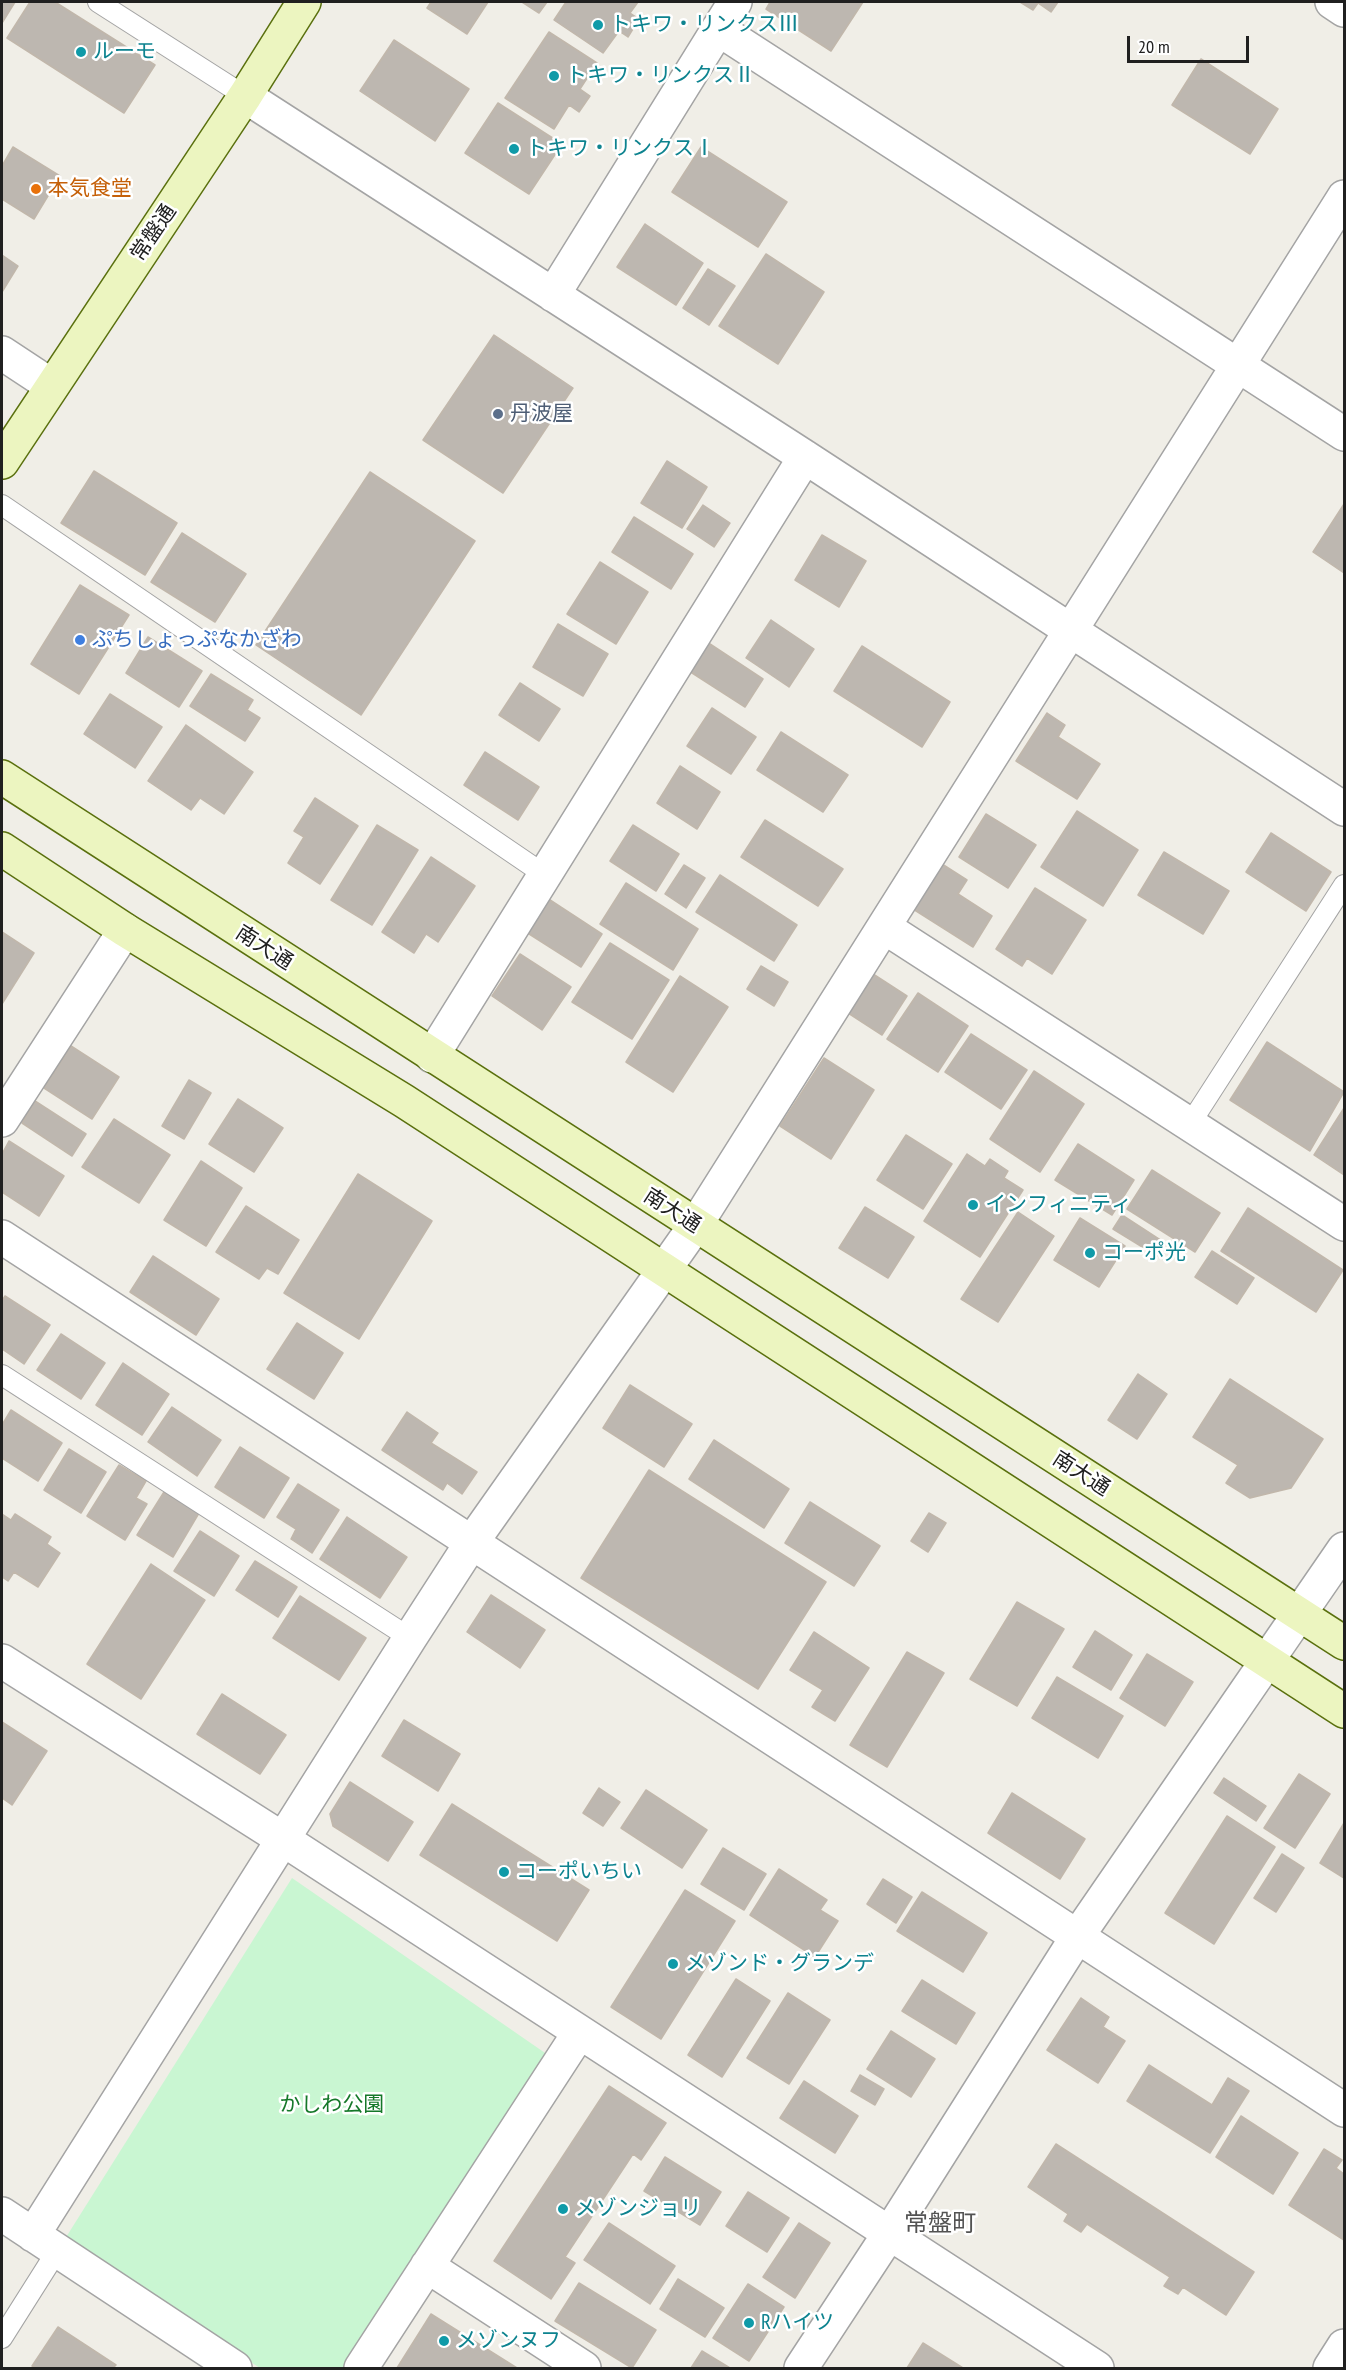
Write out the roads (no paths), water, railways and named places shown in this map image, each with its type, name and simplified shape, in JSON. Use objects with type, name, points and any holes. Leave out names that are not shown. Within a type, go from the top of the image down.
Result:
[{"type":"street","name":"常盤通","points":[[2,462],[245,96],[304,2]]},
{"type":"street","points":[[1332,2],[1344,10]]},
{"type":"street","points":[[553,295],[726,15],[1239,365],[1344,434]]},
{"type":"street","points":[[245,96],[806,457],[1344,809]]},
{"type":"street","points":[[45,2243],[281,1838],[472,1542],[694,1226],[1344,197]]},
{"type":"street","points":[[2,353],[52,386]]},
{"type":"street","points":[[432,1056],[806,457]]},
{"type":"street","name":"南大通","points":[[2,777],[694,1226],[1344,1643]]},
{"type":"street","points":[[2,849],[125,930],[404,1101],[1344,1711]]},
{"type":"street","points":[[884,927],[1344,1224]]},
{"type":"street","points":[[2,1120],[125,930]]},
{"type":"street","points":[[2,1237],[1344,2110]]},
{"type":"street","points":[[801,2368],[889,2234],[1077,1937],[1344,1550]]},
{"type":"street","points":[[4,1669],[281,1838],[1097,2368]]},
{"type":"street","points":[[361,2368],[579,2033]]},
{"type":"street","points":[[2,2214],[235,2368]]},
{"type":"street","points":[[427,2266],[584,2368]]},
{"type":"street","points":[[1330,2368],[1344,2346]]},
{"type":"lane","points":[[98,2],[245,96]]},
{"type":"lane","points":[[2,505],[545,875]]},
{"type":"lane","points":[[1190,1124],[1344,885]]},
{"type":"lane","points":[[2,1375],[410,1638]]},
{"type":"lane","points":[[2,2338],[45,2243]]},
{"type":"place","name":"トキワ・リンクスⅢ","points":[[598,25]]},
{"type":"place","name":"ルーモ","points":[[81,52]]},
{"type":"place","name":"トキワ・リンクスⅡ","points":[[554,76]]},
{"type":"place","name":"トキワ・リンクスⅠ","points":[[514,149]]},
{"type":"place","name":"本気食堂","points":[[36,189]]},
{"type":"place","name":"丹波屋","points":[[498,414]]},
{"type":"place","name":"ぷちしょっぷなかざわ","points":[[80,640]]},
{"type":"place","name":"インフィニティ","points":[[973,1205]]},
{"type":"place","name":"コーポ光","points":[[1090,1253]]},
{"type":"place","name":"コーポいちい","points":[[504,1872]]},
{"type":"place","name":"メゾンド・グランデ","points":[[673,1964]]},
{"type":"place","name":"メゾンジョリ","points":[[563,2209]]},
{"type":"place","name":"Rハイツ","points":[[749,2323]]},
{"type":"place","name":"メゾンヌフ","points":[[444,2341]]},
{"type":"district","name":"常盤町","points":[[940,2224]]},
{"type":"park label","name":"かしわ公園","points":[[332,2105]]}]
